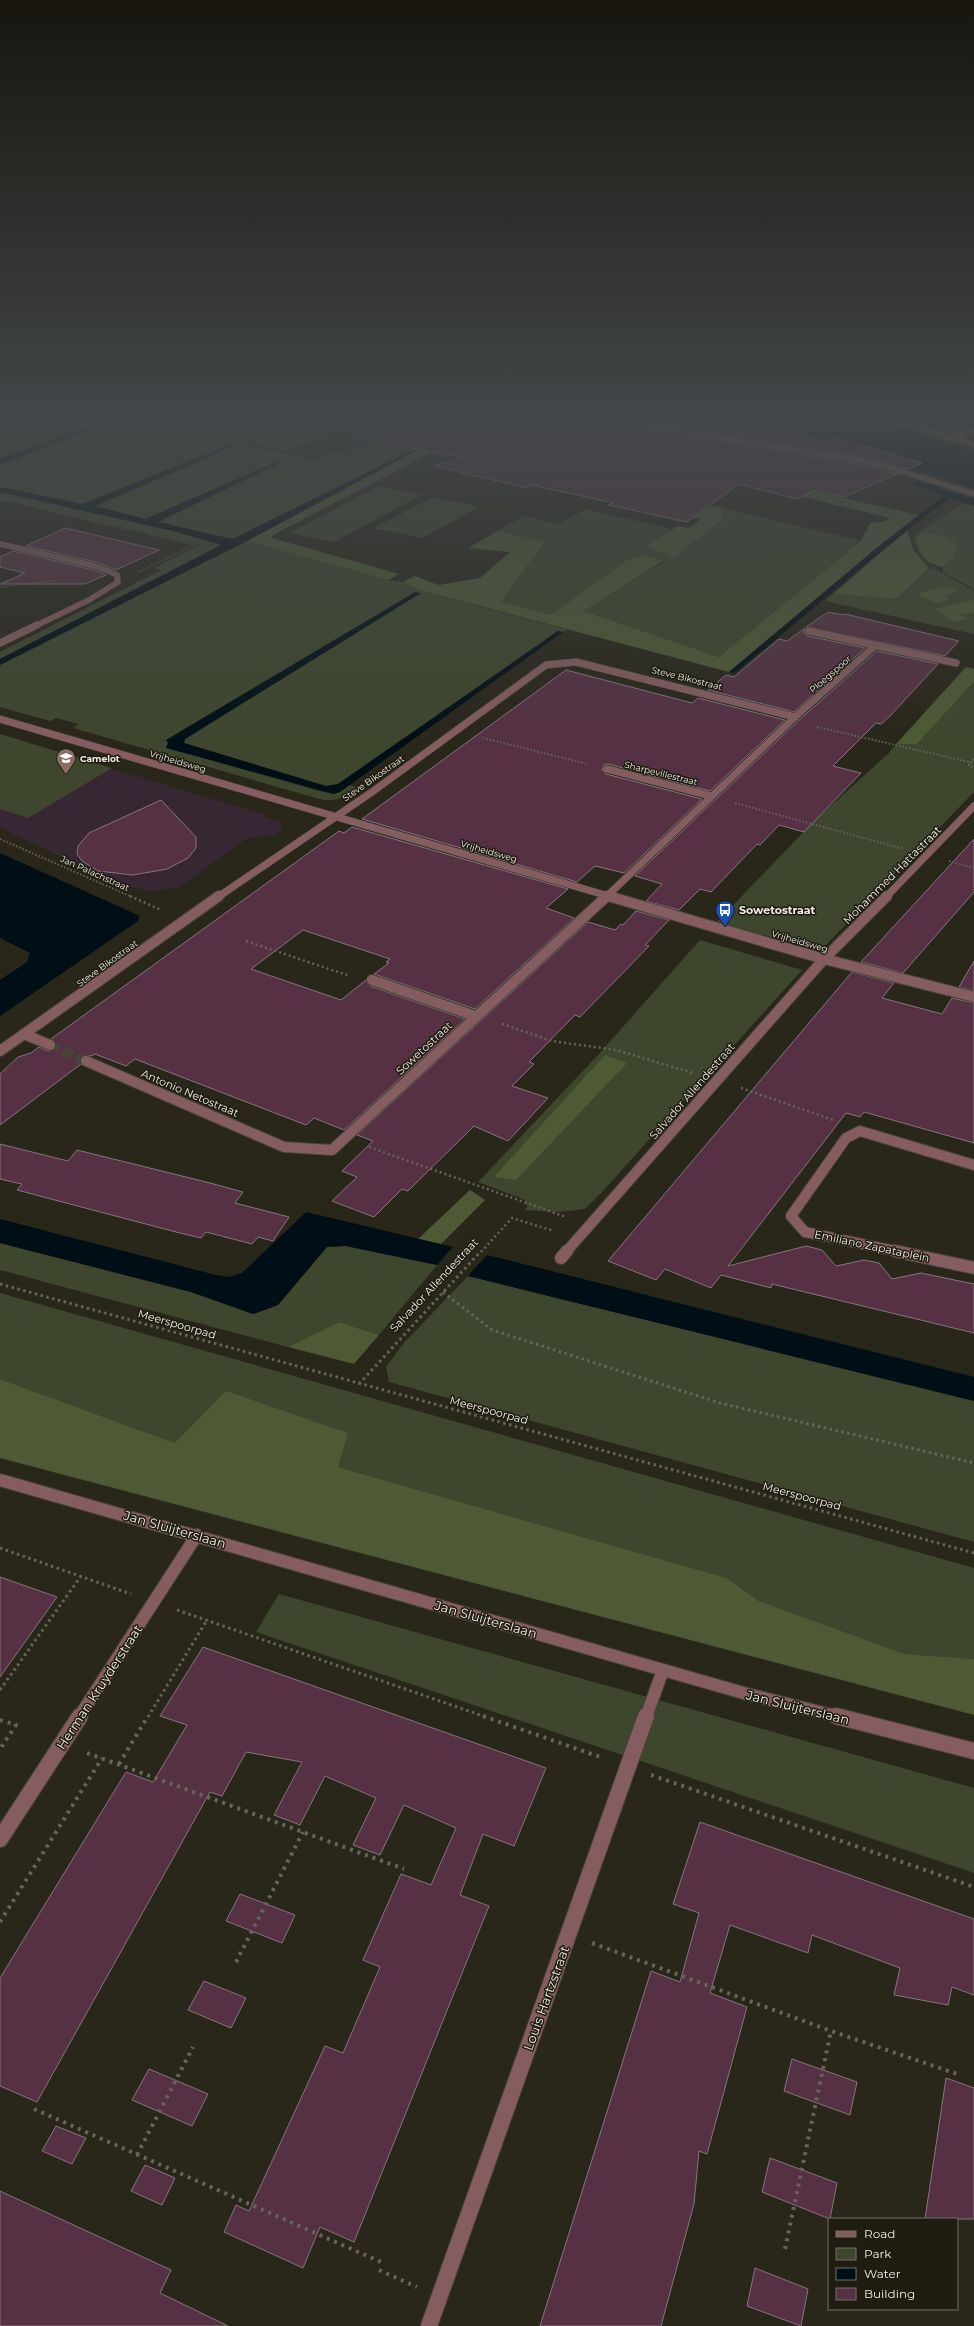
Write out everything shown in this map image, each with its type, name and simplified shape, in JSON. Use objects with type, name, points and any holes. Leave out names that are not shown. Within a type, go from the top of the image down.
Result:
[{"type":"street","points":[[0,544],[99,567],[117,575],[118,582],[89,600],[0,643]]},
{"type":"street","name":"Ploegspoor","points":[[809,631],[956,663]]},
{"type":"street","name":"Ploegspoor","points":[[792,719],[876,645]]},
{"type":"street","name":"Steve Bikostraat","points":[[0,1051],[184,920],[333,817],[372,792],[454,730],[498,702],[546,665],[576,662],[792,719]]},
{"type":"street","name":"Vrijheidsweg","points":[[0,718],[333,817],[824,959],[974,997]]},
{"type":"street","name":"Sowetostraat","points":[[284,1147],[332,1150],[475,1016],[608,896],[792,719]]},
{"type":"street","name":"Sharpevillestraat","points":[[607,770],[711,796]]},
{"type":"street","name":"Mohammed Hattastraat","points":[[824,959],[929,855],[974,806]]},
{"type":"street","name":"Salvador Allendestraat","points":[[561,1258],[824,959]]},
{"type":"street","points":[[372,980],[475,1016]]},
{"type":"street","points":[[24,1034],[50,1045]]},
{"type":"street","name":"Antonio Netostraat","points":[[86,1061],[284,1147]]},
{"type":"street","points":[[860,1131],[974,1165]]},
{"type":"street","name":"Emiliano Zapataplein","points":[[860,1131],[846,1138],[791,1216],[805,1232],[974,1268]]},
{"type":"street","name":"Jan Sluijterslaan","points":[[0,1480],[197,1535],[746,1694],[974,1751]]},
{"type":"street","name":"Herman Kruyderstraat","points":[[0,1839],[197,1535]]},
{"type":"street","name":"Louis Hartzstraat","points":[[429,2326],[663,1670]]},
{"type":"path","points":[[118,582],[195,545],[121,528]]},
{"type":"path","points":[[924,528],[914,539],[915,546],[923,561],[934,570],[974,591]]},
{"type":"path","points":[[792,719],[974,763]]},
{"type":"path","points":[[454,730],[607,770]]},
{"type":"path","points":[[974,759],[968,765],[974,768]]},
{"type":"path","points":[[711,796],[974,868]]},
{"type":"path","name":"Jan Palachstraat","points":[[0,839],[184,920]]},
{"type":"path","points":[[246,941],[364,981],[372,980]]},
{"type":"path","points":[[475,1016],[552,1041],[616,1050],[750,1090],[860,1131]]},
{"type":"path","points":[[344,1138],[589,1226]]},
{"type":"path","name":"Salvador Allendestraat","points":[[359,1384],[512,1218],[578,1238]]},
{"type":"path","name":"Meerspoorpad","points":[[0,1284],[974,1553]]},
{"type":"path","points":[[443,1292],[492,1330],[720,1404],[974,1463]]},
{"type":"path","points":[[0,1548],[974,1887]]},
{"type":"path","points":[[0,1690],[81,1576]]},
{"type":"path","points":[[119,1764],[207,1620]]},
{"type":"path","points":[[0,1720],[16,1725],[0,1749]]},
{"type":"path","points":[[62,1743],[404,1869]]},
{"type":"path","points":[[0,1922],[102,1758]]},
{"type":"path","points":[[236,1962],[303,1832]]},
{"type":"path","points":[[569,1934],[831,2031],[960,2075]]},
{"type":"path","points":[[785,2249],[831,2031]]},
{"type":"path","points":[[137,2155],[193,2047]]},
{"type":"path","points":[[34,2109],[381,2262]]},
{"type":"path","points":[[379,2270],[439,2297]]},
{"type":"shaded area","name":"Camelot","points":[[0,735],[266,815],[265,817],[281,822],[282,829],[275,835],[246,839],[178,888],[149,891],[121,885],[0,828]]},
{"type":"green space","points":[[124,528],[158,528],[222,545],[0,659],[0,652],[161,570],[154,568],[200,545]]},
{"type":"green space","points":[[182,528],[256,528],[235,538],[228,538]]},
{"type":"green space","points":[[272,528],[287,528],[273,535],[272,538],[399,574],[388,580],[247,541]]},
{"type":"green space","points":[[299,528],[361,528],[334,542],[289,533]]},
{"type":"green space","points":[[375,528],[442,528],[422,538]]},
{"type":"green space","points":[[504,528],[666,528],[672,529],[647,546],[699,528],[804,528],[861,541],[719,657],[584,611],[663,562],[644,555],[627,560],[550,615],[501,602],[545,543],[498,531]]},
{"type":"green space","points":[[676,528],[712,528],[674,557],[646,546]]},
{"type":"green space","points":[[868,528],[902,528],[729,672],[419,590],[403,582],[415,576],[439,585],[480,578],[510,552],[468,548],[498,531],[545,542],[501,602],[550,615],[627,560],[644,555],[663,561],[584,611],[719,657],[861,541]]},
{"type":"green space","points":[[927,528],[974,528],[974,589],[943,573],[943,567],[953,557],[946,537],[922,531]]},
{"type":"green space","points":[[907,530],[914,551],[929,568],[896,599],[833,594]]},
{"type":"green space","points":[[922,531],[946,537],[957,544],[953,557],[943,567],[937,566],[928,561],[922,553],[916,538]]},
{"type":"green space","points":[[247,541],[388,580],[403,582],[419,590],[568,630],[563,632],[558,631],[338,784],[326,786],[184,743],[185,739],[420,593],[168,743],[166,747],[319,791],[334,794],[350,785],[359,788],[346,796],[333,800],[323,800],[73,728],[78,724],[56,718],[50,721],[0,707],[0,665]]},
{"type":"green space","points":[[930,568],[974,592],[974,634],[825,601],[833,594],[896,599]]},
{"type":"green space","points":[[944,587],[957,590],[946,596],[949,600],[937,603],[921,597],[919,593]]},
{"type":"green space","points":[[974,600],[974,613],[959,614],[967,619],[955,622],[935,609]]},
{"type":"green space","points":[[966,667],[974,669],[974,682],[917,744],[896,744]]},
{"type":"green space","points":[[974,682],[974,792],[820,951],[717,922],[814,821],[889,753],[896,744],[917,744]]},
{"type":"green space","points":[[0,734],[112,768],[28,818],[0,809]]},
{"type":"green space","points":[[700,940],[802,970],[585,1209],[558,1212],[525,1210],[527,1207],[525,1200],[478,1182],[598,1055]]},
{"type":"green space","points":[[605,1055],[627,1063],[516,1180],[494,1177]]},
{"type":"green space","points":[[470,1190],[485,1200],[441,1244],[418,1239]]},
{"type":"green space","points":[[0,1243],[191,1292],[253,1314],[278,1305],[327,1247],[346,1246],[437,1265],[379,1335],[339,1322],[288,1347],[0,1270]]},
{"type":"green space","points":[[468,1276],[974,1401],[974,1542],[389,1382],[386,1367],[403,1344]]},
{"type":"green space","points":[[0,1293],[974,1568],[974,1659],[905,1654],[759,1601],[727,1578],[338,1467],[175,1443],[0,1379]]},
{"type":"green space","points":[[339,1322],[379,1335],[354,1364],[288,1347]]},
{"type":"green space","points":[[0,1379],[175,1443],[226,1391],[348,1433],[338,1467],[727,1578],[759,1601],[905,1654],[974,1659],[974,1715],[0,1458]]},
{"type":"green space","points":[[279,1594],[974,1788],[974,1873],[256,1632]]},
{"type":"water","points":[[158,528],[182,528],[228,538],[235,538],[256,528],[272,528],[0,665],[0,659],[221,545]]},
{"type":"water","points":[[903,528],[912,528],[734,673],[729,672]]},
{"type":"water","points":[[415,592],[421,593],[185,739],[184,743],[326,786],[338,784],[558,631],[563,632],[340,792],[334,794],[166,748],[168,743],[166,740]]},
{"type":"water","points":[[0,853],[140,916],[138,921],[0,1016],[0,980],[27,962],[30,953],[0,938]]},
{"type":"water","points":[[306,1212],[453,1247],[437,1265],[346,1246],[327,1247],[278,1305],[253,1314],[191,1292],[0,1243],[0,1219],[216,1275],[230,1277],[242,1273]]},
{"type":"water","points":[[487,1255],[974,1377],[974,1401],[468,1276]]},
{"type":"building","points":[[65,528],[159,550],[116,570],[100,563],[26,546]]},
{"type":"building","points":[[13,551],[98,571],[106,575],[85,584],[0,584],[25,573],[0,567],[0,557]]},
{"type":"building","points":[[828,612],[843,615],[845,614],[959,641],[945,656],[806,627]]},
{"type":"building","points":[[805,628],[804,633],[808,636],[865,648],[794,712],[708,690],[726,675],[734,677],[779,639],[787,641]]},
{"type":"building","points":[[877,651],[938,664],[890,716],[881,724],[876,723],[833,766],[861,773],[804,832],[779,825],[760,845],[757,844],[711,892],[700,889],[679,910],[646,901],[662,884],[635,876],[798,721]]},
{"type":"building","points":[[566,670],[692,703],[698,698],[785,720],[710,791],[608,764],[604,765],[602,770],[606,774],[702,799],[624,873],[595,866],[577,882],[362,819]]},
{"type":"building","points":[[161,800],[196,837],[196,848],[188,858],[167,869],[133,875],[98,871],[82,861],[77,854],[78,846],[89,833]]},
{"type":"building","points":[[352,827],[568,889],[546,908],[574,918],[475,1009],[374,974],[389,963],[386,962],[390,959],[303,930],[251,969],[341,1000],[366,980],[370,986],[465,1019],[344,1130],[314,1118],[306,1125],[135,1059],[126,1066],[95,1054],[91,1056],[82,1056],[81,1064],[0,1125],[0,1074],[18,1057],[31,1053],[39,1047],[48,1051],[53,1050],[56,1044],[51,1039],[339,831],[344,833]]},
{"type":"building","points":[[974,839],[974,892],[903,973],[861,962]]},
{"type":"building","points":[[636,911],[669,920],[645,945],[649,946],[580,1017],[575,1015],[529,1062],[534,1064],[512,1086],[548,1098],[508,1141],[474,1126],[408,1191],[402,1189],[374,1217],[332,1201],[357,1177],[342,1171],[373,1141],[357,1135],[588,922],[615,930],[621,924],[623,925]]},
{"type":"building","points":[[974,961],[974,991],[959,987]]},
{"type":"building","points":[[852,972],[894,983],[882,998],[942,1014],[952,998],[974,1003],[974,1143],[864,1112],[860,1117],[846,1113],[728,1266],[806,1246],[822,1250],[836,1266],[864,1260],[879,1263],[892,1279],[921,1273],[974,1284],[974,1333],[772,1284],[771,1288],[721,1275],[711,1288],[665,1269],[656,1280],[608,1261]]},
{"type":"building","points":[[0,1144],[68,1161],[77,1150],[210,1183],[243,1192],[235,1203],[289,1217],[273,1241],[258,1237],[252,1244],[206,1232],[201,1238],[176,1232],[17,1190],[22,1184],[0,1179]]},
{"type":"building","points":[[0,1577],[57,1597],[0,1677]]},
{"type":"building","points":[[203,1647],[546,1768],[514,1846],[483,1834],[460,1895],[489,1906],[354,2242],[320,2227],[303,2268],[224,2232],[236,2205],[249,2211],[325,2046],[343,2053],[380,1967],[363,1960],[401,1874],[431,1885],[456,1828],[404,1805],[380,1855],[353,1845],[376,1798],[325,1776],[300,1825],[274,1815],[302,1762],[246,1752],[222,1796],[210,1792],[37,2102],[0,2086],[0,1978],[126,1772],[153,1782],[187,1725],[160,1716]]},
{"type":"building","points":[[700,1822],[974,1919],[974,1995],[952,1987],[948,2005],[894,1995],[900,1968],[812,1935],[808,1953],[730,1925],[710,1993],[747,2007],[707,2154],[699,2151],[694,2204],[661,2326],[540,2326],[651,1971],[680,1982],[699,1913],[673,1904]]},
{"type":"building","points":[[240,1894],[295,1915],[282,1943],[226,1921]]},
{"type":"building","points":[[204,1981],[246,1998],[231,2028],[188,2010]]},
{"type":"building","points":[[792,2059],[857,2082],[850,2115],[784,2091]]},
{"type":"building","points":[[149,2069],[208,2094],[192,2126],[132,2100]]},
{"type":"building","points":[[946,2078],[974,2088],[974,2219],[925,2218]]},
{"type":"building","points":[[56,2126],[86,2138],[72,2164],[42,2151]]},
{"type":"building","points":[[770,2158],[837,2183],[830,2218],[762,2192]]},
{"type":"building","points":[[145,2165],[175,2178],[162,2205],[131,2191]]},
{"type":"building","points":[[0,2191],[171,2270],[160,2293],[228,2326],[0,2326]]},
{"type":"building","points":[[755,2268],[808,2289],[801,2326],[747,2306]]},
{"type":"tunnel","points":[[50,1045],[86,1061]]},
{"type":"place","name":"Camelot","points":[[66,775]]},
{"type":"place","name":"Sowetostraat","points":[[725,927]]}]
